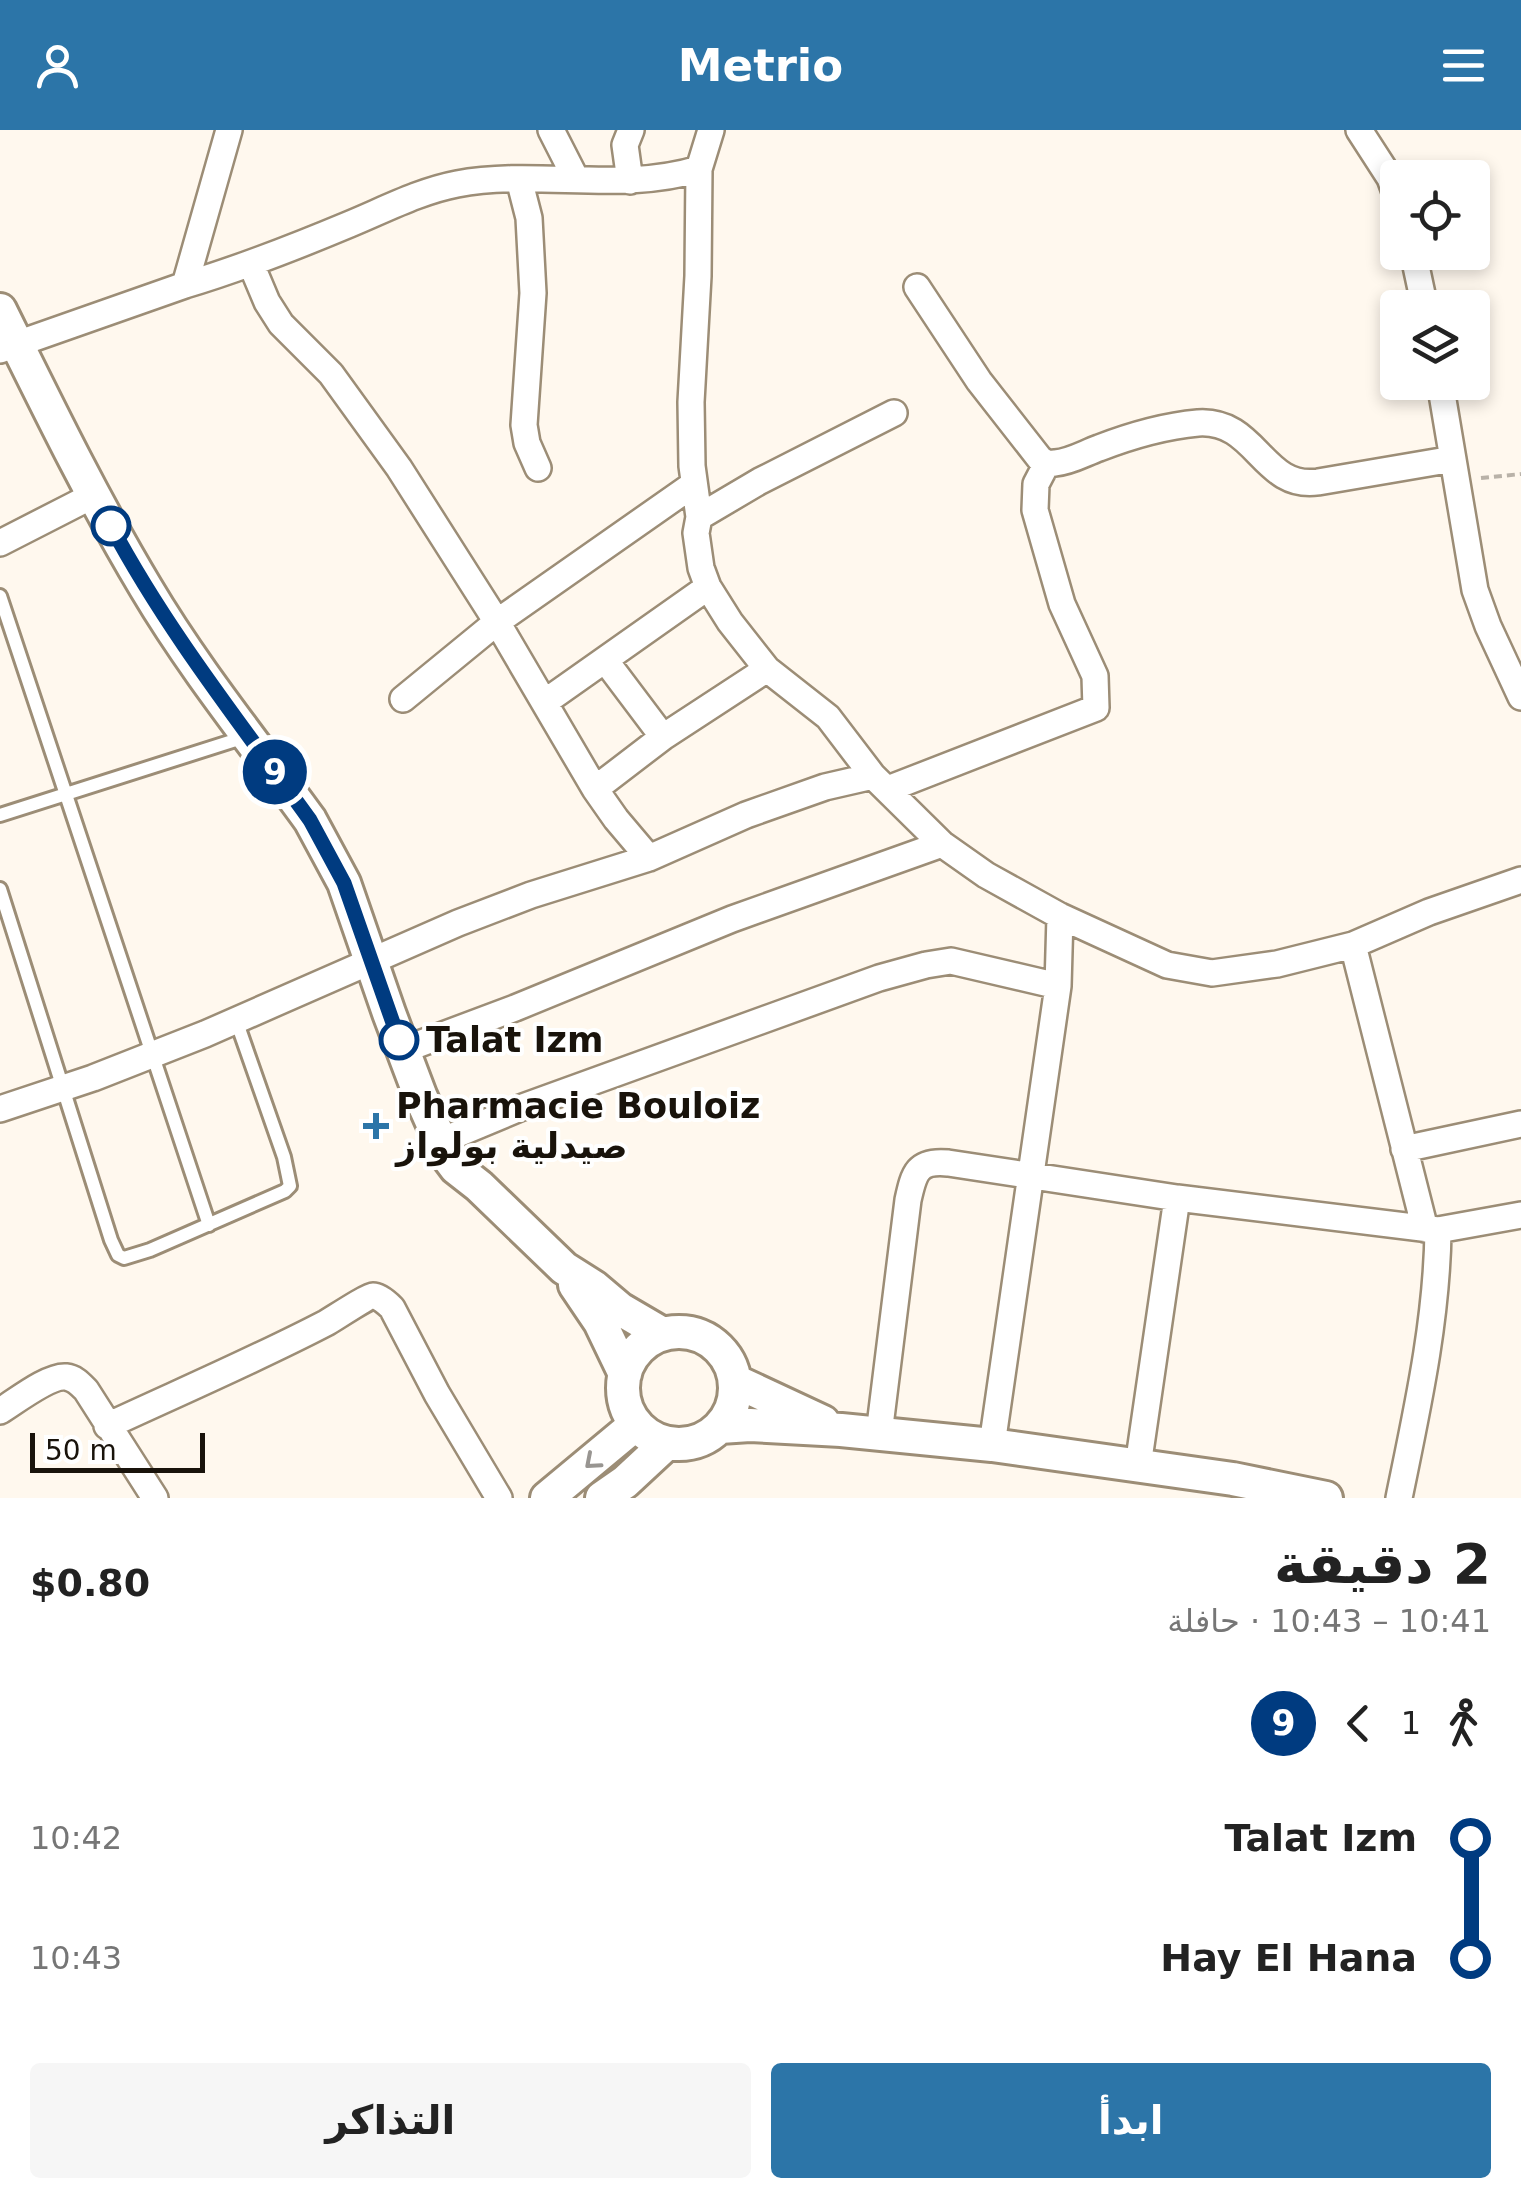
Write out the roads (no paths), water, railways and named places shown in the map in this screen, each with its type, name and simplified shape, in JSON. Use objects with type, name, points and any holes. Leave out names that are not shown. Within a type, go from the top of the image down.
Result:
[{"type":"street","points":[[186,285],[228,130]]},
{"type":"street","points":[[552,130],[576,179]]},
{"type":"street","points":[[630,181],[625,145],[631,130]]},
{"type":"street","points":[[711,130],[699,169],[691,402],[701,568],[730,622],[767,669],[828,717],[881,783],[942,844],[986,875],[1060,916],[1168,965],[1212,973],[1277,964],[1352,945],[1521,880]]},
{"type":"street","points":[[1360,130],[1380,162]]},
{"type":"street","points":[[8,347],[251,264],[455,184],[519,179],[630,181],[672,177],[699,169]]},
{"type":"street","points":[[519,179],[529,218],[534,293],[524,426],[538,468]]},
{"type":"street","points":[[251,264],[281,324],[331,374],[399,468],[498,622],[596,789],[650,858]]},
{"type":"street","points":[[917,286],[979,381],[1040,460],[1047,463],[1135,436],[1212,423],[1228,427],[1282,476],[1298,482],[1454,470]]},
{"type":"street","points":[[0,310],[8,347],[147,590],[178,639],[310,820],[328,852],[344,883],[402,1050],[447,1156],[564,1268],[661,1333]]},
{"type":"street","points":[[1443,400],[1475,590],[1521,697]]},
{"type":"street","points":[[699,517],[760,481],[894,413]]},
{"type":"street","points":[[0,1109],[153,1055],[458,922],[650,858],[746,815],[825,787],[881,783],[1096,708],[1095,676],[1062,604],[1036,510],[1036,484],[1047,463]]},
{"type":"street","points":[[402,699],[498,622],[694,484]]},
{"type":"street","points":[[0,542],[94,495]]},
{"type":"street","points":[[545,702],[708,587]]},
{"type":"street","points":[[605,660],[662,737]]},
{"type":"street","points":[[596,789],[662,737],[767,669]]},
{"type":"street","points":[[402,1050],[732,920],[942,844]]},
{"type":"street","points":[[992,1445],[1058,986],[1060,916]]},
{"type":"street","points":[[1352,945],[1404,1149],[1432,1229],[1436,1289],[1422,1388],[1399,1498]]},
{"type":"street","points":[[441,1141],[520,1108],[879,978],[926,965],[951,961],[1058,986]]},
{"type":"street","points":[[1404,1149],[1521,1124]]},
{"type":"street","points":[[879,1434],[908,1200],[917,1171],[930,1162],[1432,1229],[1521,1216]]},
{"type":"street","points":[[1138,1466],[1178,1198]]},
{"type":"street","points":[[564,1268],[600,1322],[624,1374]]},
{"type":"street","points":[[107,1426],[308,1332],[374,1296],[392,1308],[498,1498]]},
{"type":"street","points":[[690,1332],[707,1339],[730,1364],[735,1382],[732,1406],[720,1427],[695,1442],[666,1443],[650,1436],[627,1409],[624,1374],[642,1346],[661,1333],[690,1332]]},
{"type":"street","points":[[0,1411],[52,1379],[71,1377],[86,1390],[154,1498]]},
{"type":"street","points":[[735,1382],[841,1430]]},
{"type":"street","points":[[547,1498],[636,1424]]},
{"type":"street","points":[[720,1427],[841,1430],[992,1445],[1232,1479],[1279,1494],[1326,1498]]},
{"type":"street","points":[[622,1493],[666,1443]]},
{"type":"lane","points":[[0,596],[209,1224]]},
{"type":"lane","points":[[0,815],[248,736]]},
{"type":"lane","points":[[0,889],[111,1240],[118,1255],[124,1258],[290,1186],[284,1157],[236,1020]]},
{"type":"place","name":"Talat Izm","points":[[399,1040]]},
{"type":"place","name":"Pharmacie Bouloiz صيدلية بولواز","points":[[376,1126]]}]
